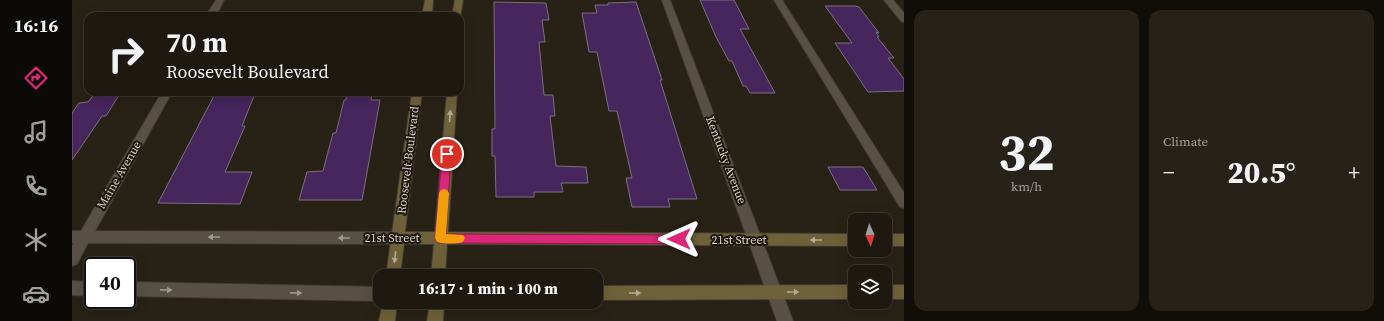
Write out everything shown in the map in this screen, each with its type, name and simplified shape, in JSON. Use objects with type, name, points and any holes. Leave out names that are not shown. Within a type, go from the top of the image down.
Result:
[{"type":"street","points":[[213,12],[220,0]]},
{"type":"street","points":[[428,12],[429,0]]},
{"type":"street","points":[[458,12],[459,0]]},
{"type":"street","name":"Kentucky Avenue","points":[[666,0],[785,321]]},
{"type":"street","points":[[888,0],[904,19]]},
{"type":"street","name":"Maine Avenue","points":[[72,258],[78,237],[165,96]]},
{"type":"street","name":"Roosevelt Boulevard","points":[[394,269],[416,96]]},
{"type":"street","points":[[438,269],[452,96]]},
{"type":"street","name":"21st Street","points":[[78,237],[848,240]]},
{"type":"street","points":[[892,240],[904,240]]},
{"type":"street","points":[[72,288],[84,289]]},
{"type":"street","points":[[136,289],[373,294]]},
{"type":"street","points":[[603,293],[848,292]]},
{"type":"street","points":[[892,292],[904,292]]},
{"type":"street","points":[[387,321],[389,309]]},
{"type":"street","points":[[435,321],[436,309]]},
{"type":"lane","points":[[778,0],[904,203]]},
{"type":"building","points":[[700,0],[734,0],[749,29],[740,29],[775,93],[750,93],[746,86],[743,86],[732,61],[729,61],[716,37]]},
{"type":"building","points":[[494,2],[546,3],[549,20],[542,20],[545,42],[539,42],[544,95],[553,95],[555,116],[550,116],[556,166],[586,167],[588,183],[561,183],[563,192],[534,192],[534,197],[496,197],[495,156],[492,156],[492,129],[495,129]]},
{"type":"building","points":[[636,2],[662,80],[660,80],[697,199],[668,199],[670,207],[632,207],[626,178],[632,178],[617,111],[609,111],[597,52],[589,52],[582,13],[597,13],[595,5]]},
{"type":"building","points":[[825,6],[859,7],[879,33],[876,32],[879,37],[877,37],[894,58],[888,58],[904,79],[904,91],[868,92],[835,43],[852,43]]},
{"type":"building","points":[[93,96],[118,96],[106,116],[102,116],[72,160],[72,113],[79,103],[88,102]]},
{"type":"building","points":[[214,96],[254,96],[242,126],[245,126],[225,172],[252,172],[240,204],[158,203]]},
{"type":"building","points":[[346,96],[372,96],[371,100],[380,100],[362,200],[299,200],[307,172],[323,171],[333,133],[336,133],[344,100],[346,100]]},
{"type":"building","points":[[828,167],[863,167],[877,190],[840,190]]},
{"type":"slow traffic","points":[[444,193],[440,238],[460,238]]},
{"type":"route","points":[[447,154],[440,238],[679,239]]}]
